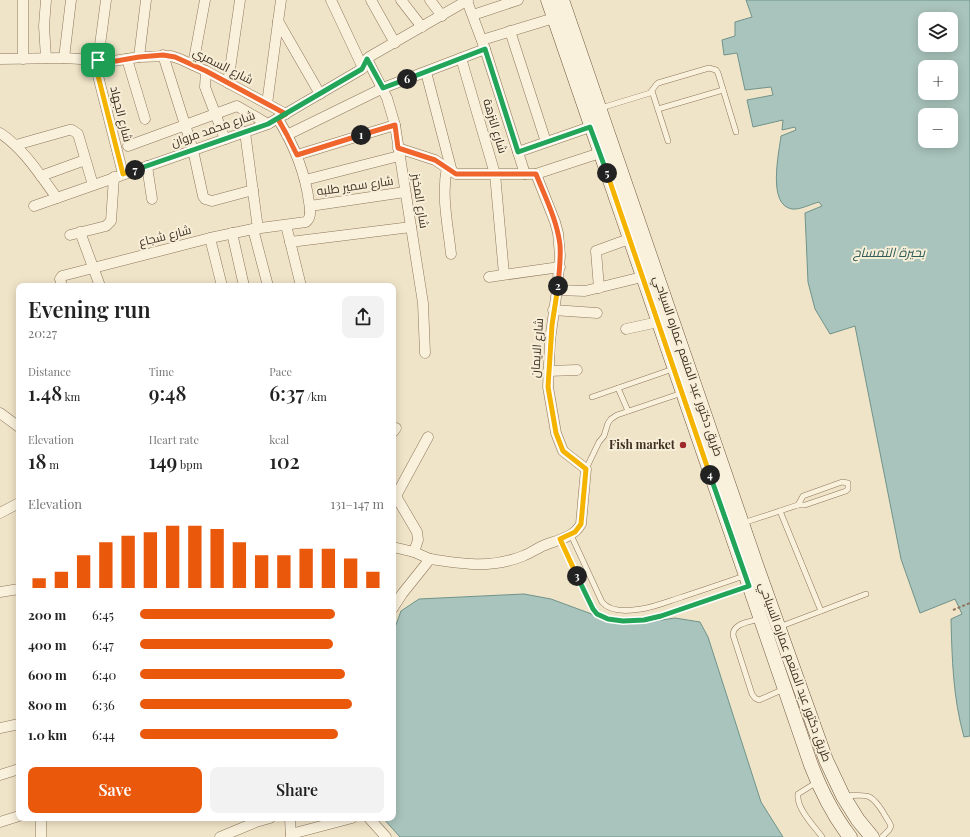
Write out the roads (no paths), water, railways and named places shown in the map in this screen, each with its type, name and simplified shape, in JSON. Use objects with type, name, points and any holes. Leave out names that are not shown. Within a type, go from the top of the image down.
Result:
[{"type":"main road","name":"طريق دكتور عبد المنعم عماره السياحي","points":[[548,0],[590,127],[818,782],[839,822],[850,837]]},
{"type":"main road","name":"طريق دكتور عبد المنعم عماره السياحي","points":[[562,0],[778,627],[826,760],[843,796],[858,820],[872,837]]},
{"type":"main road","points":[[826,799],[843,796]]},
{"type":"street","points":[[23,59],[24,0]]},
{"type":"street","points":[[46,0],[44,26],[46,58]]},
{"type":"street","points":[[64,58],[71,0]]},
{"type":"street","points":[[96,60],[106,0]]},
{"type":"street","points":[[139,57],[146,0]]},
{"type":"street","points":[[193,65],[205,0]]},
{"type":"street","points":[[228,83],[240,0]]},
{"type":"street","points":[[267,104],[281,0]]},
{"type":"street","name":"شارع المخبز","points":[[331,0],[365,63],[383,88],[390,106],[395,125],[424,309],[425,353]]},
{"type":"street","points":[[371,0],[395,43]]},
{"type":"street","points":[[401,0],[422,27]]},
{"type":"street","points":[[430,0],[442,16]]},
{"type":"street","points":[[473,15],[518,0]]},
{"type":"street","points":[[463,1],[473,15],[525,174]]},
{"type":"street","name":"شارع محمد مروان","points":[[34,206],[268,124],[320,94],[395,43],[442,16],[463,1]]},
{"type":"street","points":[[287,135],[383,88],[461,58],[483,44],[510,32],[554,18]]},
{"type":"street","points":[[278,21],[320,94]]},
{"type":"street","points":[[510,32],[546,142]]},
{"type":"street","points":[[163,55],[193,150],[203,196],[205,199],[212,200],[253,190]]},
{"type":"street","name":"شارع السمري","points":[[0,59],[64,58],[113,61],[163,55],[175,57],[206,71],[267,104],[282,117]]},
{"type":"street","name":"شارع النزهة","points":[[461,58],[495,174],[504,274]]},
{"type":"street","points":[[127,59],[145,119]]},
{"type":"street","name":"شارع الجهاد","points":[[93,268],[75,234],[106,226],[111,221],[119,176],[96,60]]},
{"type":"street","points":[[206,71],[204,87],[225,139]]},
{"type":"street","points":[[426,72],[449,170],[445,182],[445,197],[451,254]]},
{"type":"street","points":[[128,146],[236,106],[240,106],[268,124]]},
{"type":"street","points":[[282,117],[287,135],[297,155],[305,180],[310,206]]},
{"type":"street","points":[[297,155],[395,125]]},
{"type":"street","points":[[518,152],[590,127]]},
{"type":"street","points":[[16,145],[72,130],[78,134],[93,185]]},
{"type":"street","points":[[245,132],[253,190],[256,229],[267,283]]},
{"type":"street","points":[[0,133],[16,145],[57,198]]},
{"type":"street","points":[[305,180],[399,152],[435,160],[456,174],[536,174],[600,153]]},
{"type":"street","points":[[41,176],[85,160]]},
{"type":"street","points":[[147,166],[152,199]]},
{"type":"street","name":"شارع الايمان","points":[[536,174],[555,222],[560,244],[560,267],[553,310],[548,387],[556,433],[563,451],[586,469]]},
{"type":"street","name":"شارع سمير طلبه","points":[[310,206],[405,192]]},
{"type":"street","name":"شارع شجاع","points":[[61,283],[60,279],[62,276],[210,238],[256,229],[306,222],[310,217],[310,206]]},
{"type":"street","points":[[286,225],[300,283]]},
{"type":"street","points":[[290,242],[411,227]]},
{"type":"street","points":[[232,233],[243,283]]},
{"type":"street","points":[[210,238],[221,283]]},
{"type":"street","points":[[599,288],[596,251],[629,239]]},
{"type":"street","points":[[489,277],[560,267]]},
{"type":"street","points":[[93,268],[99,283]]},
{"type":"street","points":[[557,290],[578,291],[599,288],[642,277]]},
{"type":"street","points":[[553,310],[597,313]]},
{"type":"street","points":[[626,329],[658,322]]},
{"type":"street","points":[[548,371],[577,370]]},
{"type":"street","points":[[0,413],[16,425]]},
{"type":"street","points":[[414,552],[418,540],[417,532],[396,494],[428,437]]},
{"type":"street","points":[[396,548],[414,552],[430,559],[474,565],[499,563],[524,556],[542,546],[571,535],[578,528],[582,519],[586,469]]},
{"type":"street","points":[[0,513],[16,505]]},
{"type":"street","points":[[396,603],[430,559]]},
{"type":"street","points":[[0,592],[16,589]]},
{"type":"street","points":[[0,728],[16,725]]},
{"type":"street","points":[[0,775],[16,770]]},
{"type":"street","points":[[0,822],[16,817]]},
{"type":"street","points":[[41,821],[41,837]]},
{"type":"street","points":[[220,837],[260,821]]},
{"type":"street","points":[[290,821],[291,835],[341,821]]},
{"type":"street","points":[[372,821],[386,837]]},
{"type":"lane","points":[[600,108],[648,94],[658,83],[709,68],[716,70],[718,73],[736,132]]},
{"type":"lane","points":[[658,110],[723,90]]},
{"type":"lane","points":[[652,91],[668,142]]},
{"type":"lane","points":[[592,397],[674,368]]},
{"type":"lane","points":[[618,388],[628,412]]},
{"type":"lane","points":[[586,469],[599,442],[604,436],[611,419],[617,415],[682,393]]},
{"type":"lane","points":[[742,523],[798,505],[805,505],[846,491],[848,489],[848,484],[842,482],[803,496],[798,505]]},
{"type":"lane","points":[[780,511],[821,611]]},
{"type":"lane","points":[[571,535],[602,602],[606,606],[632,610],[747,580]]},
{"type":"lane","points":[[560,539],[593,609],[601,616],[616,620],[632,621],[649,619],[747,580]]},
{"type":"lane","points":[[778,627],[866,594]]},
{"type":"lane","points":[[616,620],[618,609]]},
{"type":"lane","points":[[760,619],[736,627],[733,630],[733,635],[752,694],[754,698],[759,700],[785,688]]},
{"type":"lane","points":[[818,782],[798,794],[797,799],[801,809],[822,837]]},
{"type":"lane","points":[[843,796],[869,796],[875,800],[891,826],[882,837]]},
{"type":"water","name":"بحيرة التمساح","points":[[746,0],[970,0],[970,736],[964,737],[960,722],[955,693],[953,664],[951,619],[962,614],[955,599],[920,613],[901,559],[855,326],[830,334],[815,309],[808,282],[805,213],[822,206],[819,202],[802,208],[792,209],[784,205],[779,198],[776,177],[781,136],[796,130],[795,127],[782,130],[783,120],[753,127],[747,100],[773,95],[771,87],[745,90],[737,53],[724,55],[722,40],[735,36],[735,22],[752,17]]},
{"type":"water","points":[[524,594],[551,599],[616,623],[648,622],[675,618],[700,622],[708,637],[761,802],[783,837],[400,837],[386,821],[396,821],[396,625],[401,611],[419,599]]},
{"type":"place","name":"Fish market","points":[[683,445]]}]
